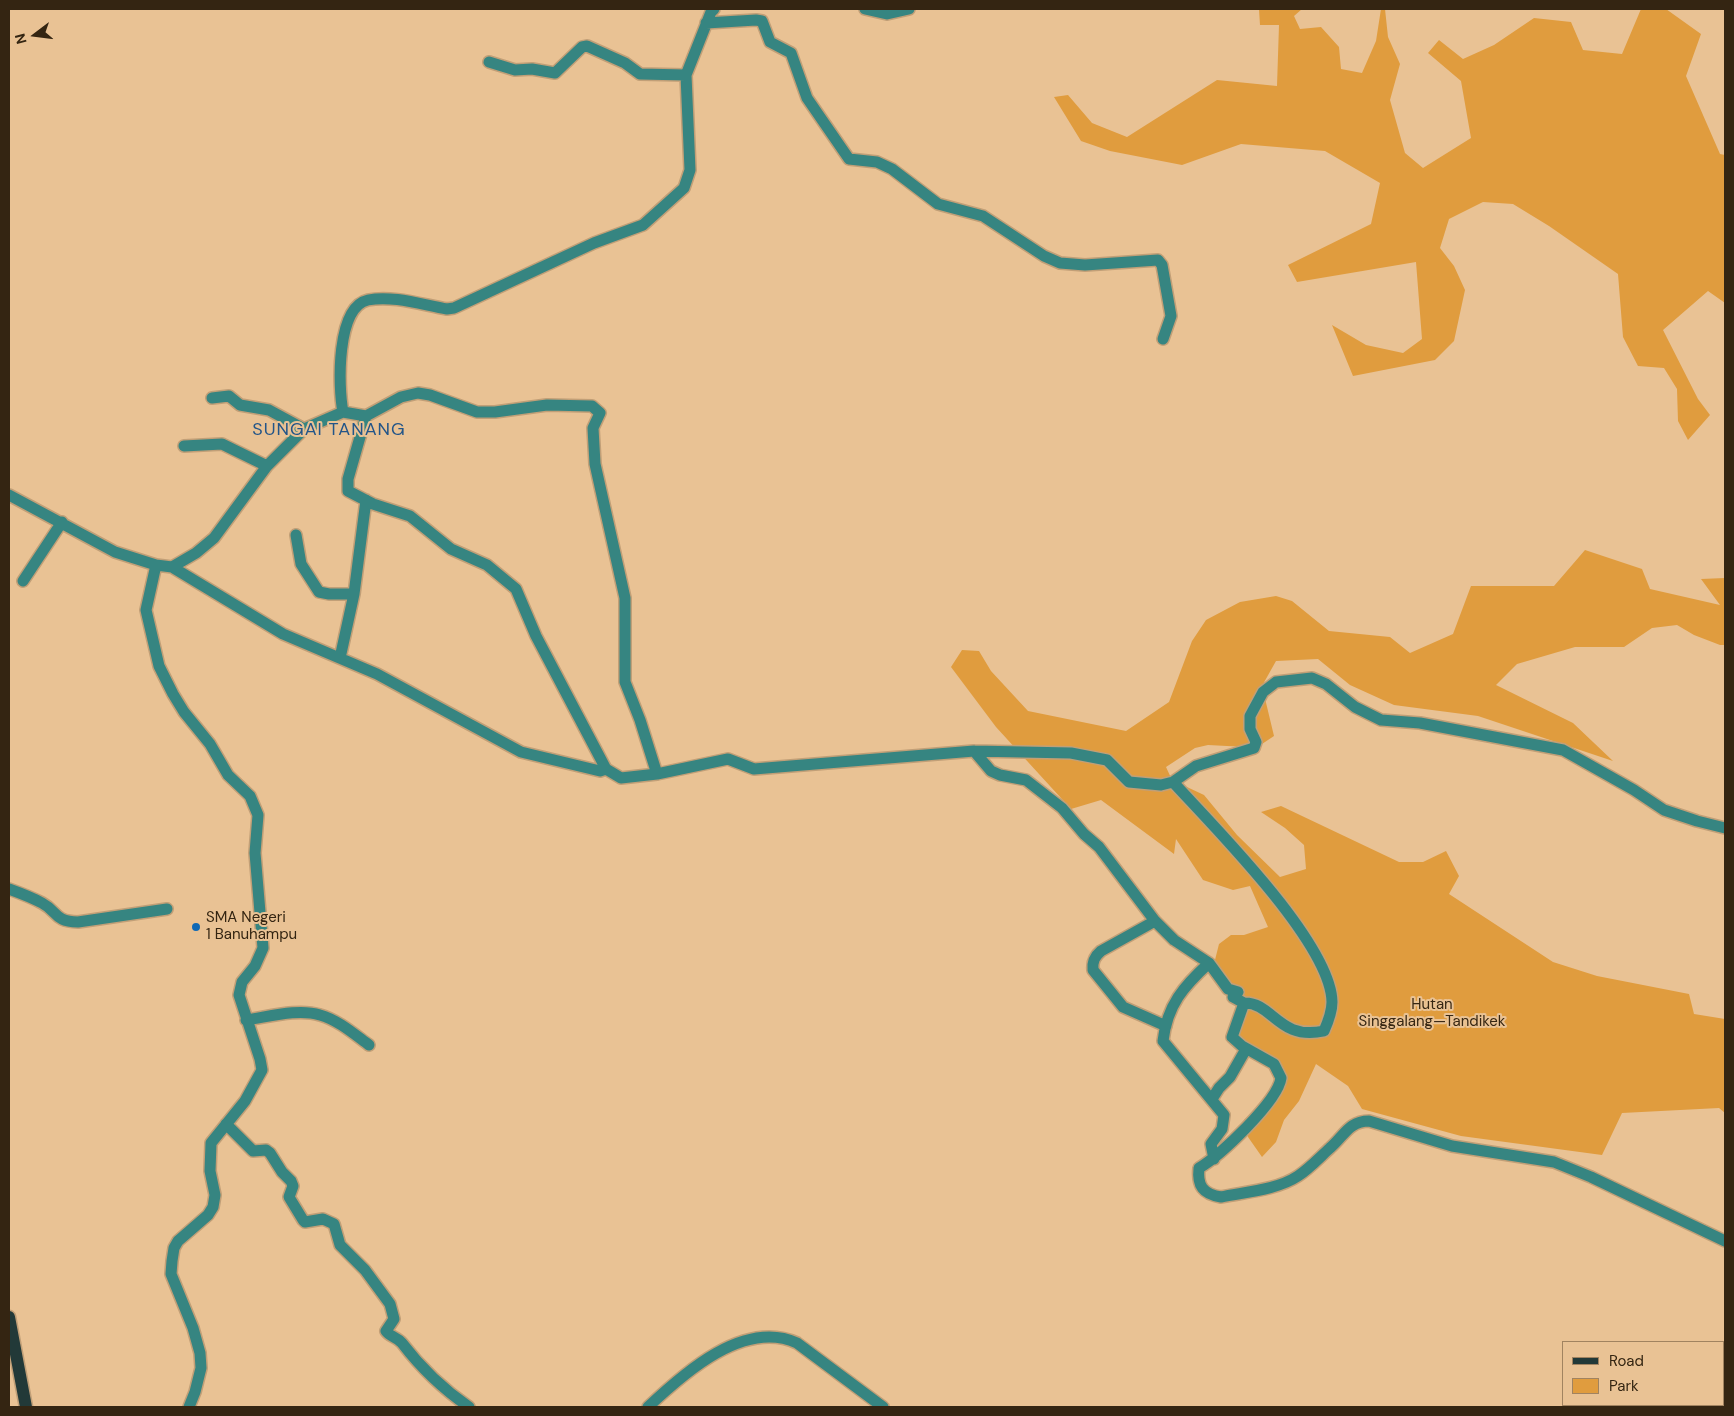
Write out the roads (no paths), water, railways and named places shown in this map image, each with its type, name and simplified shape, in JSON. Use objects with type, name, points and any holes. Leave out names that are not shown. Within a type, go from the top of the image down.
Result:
[{"type":"main road","points":[[9,1317],[26,1407]]},
{"type":"street","points":[[343,412],[340,399],[341,373],[347,321],[352,310],[366,300],[390,299],[447,309],[454,308],[594,243],[643,225],[684,188],[690,170],[686,75],[706,23],[714,9]]},
{"type":"street","points":[[864,9],[887,14],[909,9]]},
{"type":"street","points":[[706,23],[762,21],[770,42],[791,53],[807,98],[850,159],[877,162],[892,169],[938,204],[983,216],[1044,256],[1060,263],[1085,265],[1158,260],[1162,265],[1171,316],[1163,339]]},
{"type":"street","points":[[489,62],[515,70],[532,69],[554,73],[582,47],[587,46],[625,63],[640,74],[686,75]]},
{"type":"street","points":[[172,567],[196,553],[214,538],[267,466],[304,429],[343,412],[366,416],[401,397],[418,393],[430,395],[477,412],[495,412],[547,406],[592,406],[597,408],[600,413],[594,428],[595,464],[600,496],[622,577],[625,598],[624,682],[640,720],[657,774]]},
{"type":"street","points":[[212,398],[229,396],[241,406],[269,410],[304,429]]},
{"type":"street","points":[[366,416],[347,487],[352,493],[366,500],[410,516],[452,549],[487,565],[516,589],[536,636],[606,769],[621,778],[657,774],[728,759],[754,769],[974,751],[1071,753],[1107,760],[1129,782],[1150,786],[1173,782],[1196,766],[1254,748],[1256,742],[1250,730],[1250,716],[1264,692],[1276,682],[1312,678],[1326,684],[1356,708],[1381,720],[1420,723],[1562,750],[1634,790],[1664,810],[1725,828]]},
{"type":"street","points":[[184,446],[222,444],[267,466]]},
{"type":"street","points":[[9,495],[115,552],[156,565],[172,567],[283,634],[377,674],[521,752],[600,771],[606,769]]},
{"type":"street","points":[[340,658],[354,594],[366,500]]},
{"type":"street","points":[[23,581],[62,522]]},
{"type":"street","points":[[296,535],[301,564],[319,592],[354,594]]},
{"type":"street","points":[[156,565],[146,610],[160,666],[184,712],[210,744],[236,785],[250,796],[258,815],[256,853],[264,948],[255,966],[239,988],[246,1020],[262,1070],[245,1101],[215,1136],[210,1150],[210,1171],[215,1195],[213,1207],[208,1215],[178,1241],[174,1248],[171,1274],[193,1328],[200,1354],[201,1368],[189,1407]]},
{"type":"street","points":[[974,751],[991,771],[1000,775],[1026,780],[1062,808],[1084,834],[1099,847],[1155,921],[1174,940],[1209,962],[1228,989],[1238,992],[1233,997],[1262,1009],[1290,1030],[1309,1034],[1324,1031],[1329,1020],[1332,1002],[1315,953],[1262,878],[1173,782]]},
{"type":"street","points":[[9,889],[44,904],[65,922],[78,922],[167,908]]},
{"type":"street","points":[[1155,921],[1101,951],[1092,964],[1097,975],[1123,1008],[1166,1026]]},
{"type":"street","points":[[1209,962],[1184,987],[1169,1015],[1163,1041],[1224,1115],[1224,1123],[1211,1144],[1214,1159]]},
{"type":"street","points":[[1244,1003],[1232,1037],[1246,1049],[1274,1064],[1281,1078],[1280,1088],[1276,1096],[1214,1159],[1199,1168],[1197,1179],[1202,1189],[1210,1195],[1221,1197],[1273,1186],[1299,1176],[1342,1138],[1348,1127],[1369,1121],[1452,1146],[1554,1162],[1591,1177],[1725,1241]]},
{"type":"street","points":[[246,1020],[296,1014],[319,1015],[346,1029],[370,1045]]},
{"type":"street","points":[[1212,1099],[1218,1088],[1230,1077],[1246,1049]]},
{"type":"street","points":[[226,1124],[253,1151],[266,1150],[270,1152],[282,1172],[291,1181],[293,1186],[289,1197],[303,1220],[306,1222],[323,1219],[334,1224],[340,1245],[365,1270],[390,1304],[394,1319],[386,1331],[388,1334],[401,1342],[422,1368],[470,1407]]},
{"type":"street","points":[[648,1407],[677,1380],[705,1361],[739,1343],[768,1337],[784,1337],[797,1342],[883,1407]]},
{"type":"place","name":"SMA Negeri 1 Banuhampu","points":[[196,927]]},
{"type":"district","name":"SUNGAI TANANG","points":[[329,430]]},
{"type":"park label","name":"Hutan Singgalang—Tandikek","points":[[1432,1014]]}]
